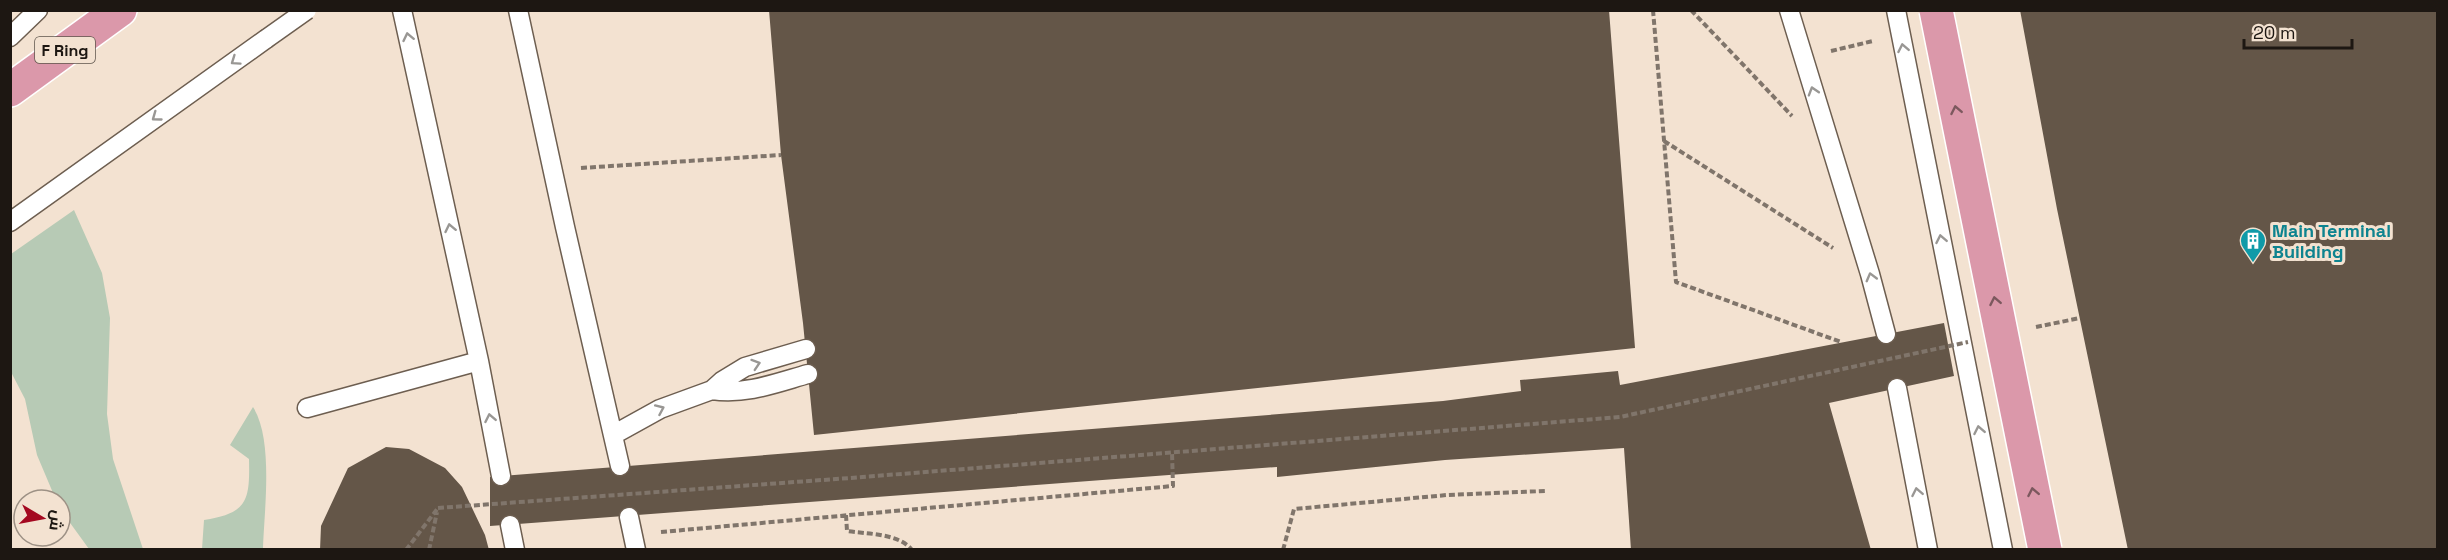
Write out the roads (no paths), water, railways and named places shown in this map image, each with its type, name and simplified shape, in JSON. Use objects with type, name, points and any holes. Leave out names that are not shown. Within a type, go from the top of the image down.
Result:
[{"type":"highway","name":"F Ring","points":[[10,90],[120,10]]},
{"type":"highway","points":[[1936,10],[2045,549]]},
{"type":"lane","points":[[10,38],[38,10]]},
{"type":"lane","points":[[10,222],[307,10]]},
{"type":"lane","points":[[402,10],[479,361],[501,476]]},
{"type":"lane","points":[[519,10],[552,170],[620,466]]},
{"type":"lane","points":[[1789,10],[1870,273],[1886,334]]},
{"type":"lane","points":[[1896,10],[2003,549]]},
{"type":"lane","points":[[613,435],[660,408],[712,390],[745,367],[806,349]]},
{"type":"lane","points":[[307,408],[479,361]]},
{"type":"lane","points":[[712,390],[739,392],[752,390],[808,374]]},
{"type":"lane","points":[[1897,387],[1928,549]]},
{"type":"lane","points":[[629,517],[635,543]]},
{"type":"lane","points":[[510,525],[515,549]]},
{"type":"place","name":"Main Terminal Building","points":[[2253,264]]}]
